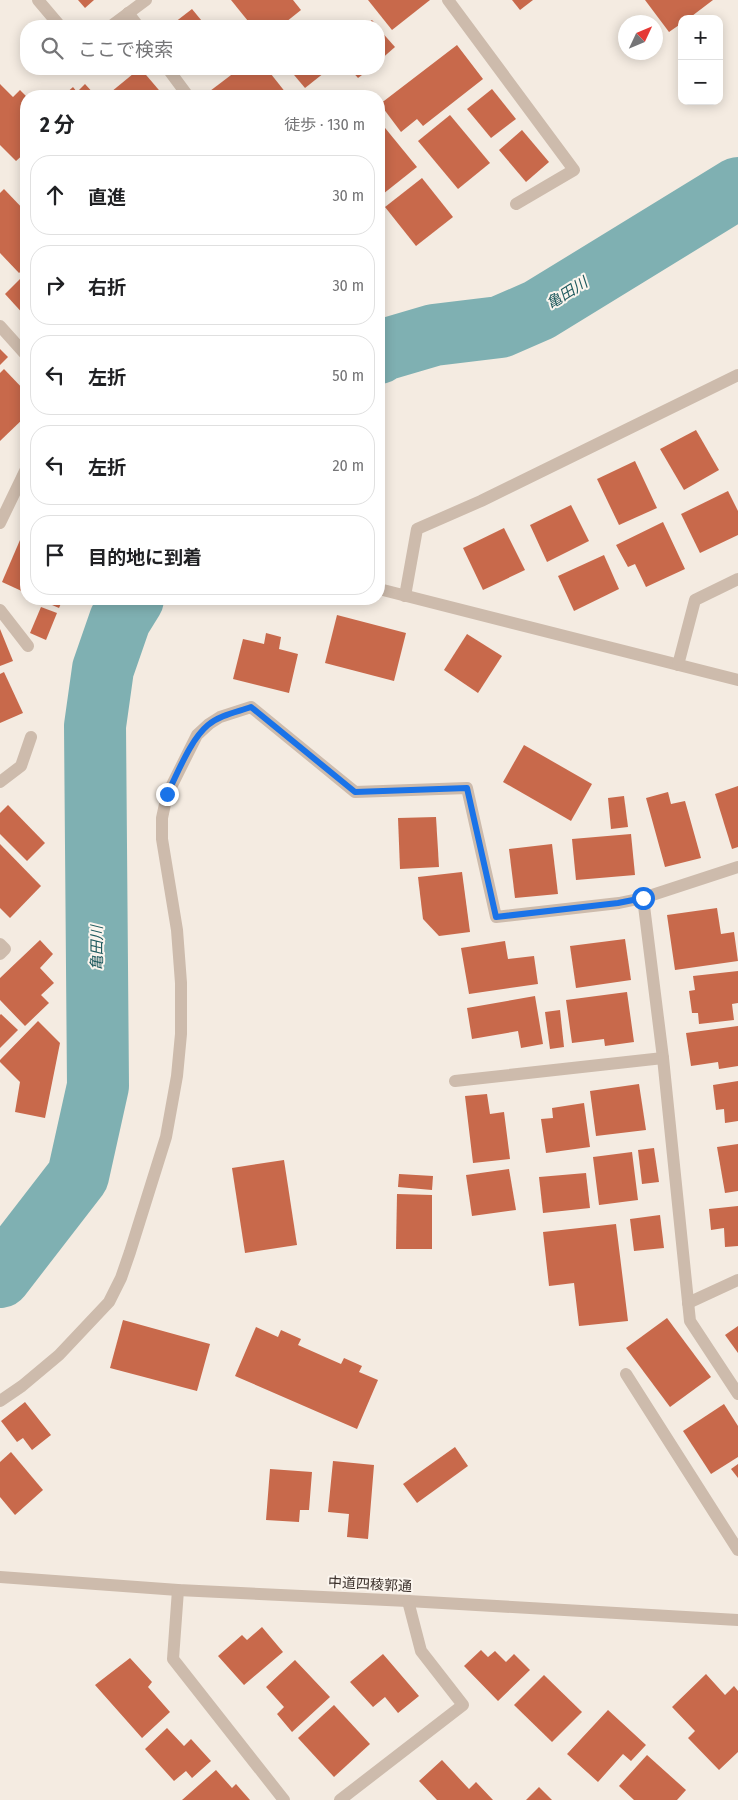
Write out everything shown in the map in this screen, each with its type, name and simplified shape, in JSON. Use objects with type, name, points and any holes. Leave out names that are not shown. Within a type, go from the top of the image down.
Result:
[{"type":"street","points":[[38,0],[55,20]]},
{"type":"street","points":[[119,20],[146,0]]},
{"type":"street","points":[[448,0],[574,170],[516,204]]},
{"type":"street","points":[[128,13],[133,20]]},
{"type":"street","points":[[172,75],[184,90]]},
{"type":"street","points":[[0,326],[20,348]]},
{"type":"street","points":[[405,596],[417,529],[481,501],[738,375]]},
{"type":"street","points":[[0,523],[20,482]]},
{"type":"street","points":[[678,665],[695,600],[738,579]]},
{"type":"street","points":[[385,591],[738,680]]},
{"type":"street","points":[[0,610],[28,646]]},
{"type":"street","points":[[0,1400],[22,1386],[59,1355],[109,1302],[127,1261],[166,1137],[177,1076],[182,1034],[177,930],[162,839],[162,818],[167,794],[197,735],[209,724],[220,717],[251,707],[355,792],[467,788],[496,917],[618,903],[643,898],[738,867]]},
{"type":"street","points":[[0,782],[21,766],[31,737]]},
{"type":"street","points":[[643,898],[663,1058],[690,1321],[738,1394]]},
{"type":"street","points":[[0,944],[6,949],[0,954]]},
{"type":"street","points":[[455,1081],[663,1058]]},
{"type":"street","points":[[688,1303],[738,1280]]},
{"type":"street","points":[[626,1374],[738,1550]]},
{"type":"street","name":"中道四稜郭通","points":[[0,1577],[178,1590],[738,1620]]},
{"type":"street","points":[[178,1590],[173,1659],[284,1800]]},
{"type":"street","points":[[340,1800],[463,1705],[421,1650],[408,1601]]},
{"type":"building","points":[[78,0],[94,0],[85,8]]},
{"type":"building","points":[[231,0],[293,0],[301,10],[288,20],[247,20]]},
{"type":"building","points":[[368,0],[430,0],[392,30]]},
{"type":"building","points":[[512,0],[533,0],[520,10]]},
{"type":"building","points":[[645,0],[713,0],[693,15],[678,15],[678,26],[669,32],[663,24],[663,15],[656,15]]},
{"type":"building","points":[[192,9],[201,20],[178,20]]},
{"type":"building","points":[[385,36],[395,47],[385,56]]},
{"type":"building","points":[[457,45],[483,79],[423,126],[417,119],[401,132],[385,111],[385,100]]},
{"type":"building","points":[[132,75],[146,75],[159,90],[113,90]]},
{"type":"building","points":[[231,75],[272,75],[284,90],[211,90]]},
{"type":"building","points":[[294,75],[321,75],[305,88]]},
{"type":"building","points":[[0,84],[13,97],[20,90],[20,157],[16,161],[0,145]]},
{"type":"building","points":[[85,84],[90,90],[79,90]]},
{"type":"building","points":[[492,89],[516,119],[491,138],[467,109]]},
{"type":"building","points":[[450,115],[490,163],[458,189],[418,141]]},
{"type":"building","points":[[385,128],[417,167],[385,192]]},
{"type":"building","points":[[522,130],[549,162],[526,182],[499,150]]},
{"type":"building","points":[[422,178],[453,217],[416,246],[385,207]]},
{"type":"building","points":[[4,189],[20,206],[19,273],[0,253],[0,193]]},
{"type":"building","points":[[20,279],[20,310],[5,294]]},
{"type":"building","points":[[0,349],[8,357],[0,365]]},
{"type":"building","points":[[4,369],[20,386],[20,422],[0,441],[0,373]]},
{"type":"building","points":[[696,430],[719,470],[684,490],[660,449]]},
{"type":"building","points":[[635,461],[657,508],[619,525],[597,479]]},
{"type":"building","points":[[728,491],[738,511],[738,535],[700,553],[681,514]]},
{"type":"building","points":[[571,505],[589,541],[547,562],[530,525]]},
{"type":"building","points":[[663,522],[685,569],[646,587],[635,564],[628,567],[616,545]]},
{"type":"building","points":[[504,528],[525,570],[483,590],[463,548]]},
{"type":"building","points":[[20,540],[20,590],[2,582]]},
{"type":"building","points":[[604,555],[619,589],[574,611],[558,576]]},
{"type":"building","points":[[41,607],[57,613],[46,640],[30,633]]},
{"type":"building","points":[[337,615],[406,633],[394,681],[325,663]]},
{"type":"building","points":[[0,629],[13,661],[0,666]]},
{"type":"building","points":[[266,633],[281,637],[279,649],[298,654],[289,693],[233,679],[243,639],[264,644]]},
{"type":"building","points":[[467,634],[502,656],[478,693],[444,670]]},
{"type":"building","points":[[4,672],[23,713],[0,723],[0,674]]},
{"type":"building","points":[[524,745],[592,784],[571,821],[503,782]]},
{"type":"building","points":[[738,786],[738,847],[732,849],[715,794]]},
{"type":"building","points":[[668,792],[671,804],[685,801],[701,858],[665,867],[646,798]]},
{"type":"building","points":[[624,796],[628,827],[611,829],[608,798]]},
{"type":"building","points":[[8,805],[45,843],[27,861],[0,834],[0,813]]},
{"type":"building","points":[[436,817],[439,867],[400,869],[398,818]]},
{"type":"building","points":[[631,834],[635,875],[576,880],[572,839]]},
{"type":"building","points":[[0,844],[41,886],[10,918],[0,908]]},
{"type":"building","points":[[552,844],[558,894],[515,898],[509,849]]},
{"type":"building","points":[[462,872],[470,932],[439,936],[423,919],[418,877]]},
{"type":"building","points":[[717,908],[721,934],[734,932],[738,961],[675,970],[667,915]]},
{"type":"building","points":[[625,939],[631,980],[576,988],[570,946]]},
{"type":"building","points":[[40,940],[53,954],[40,968],[54,983],[41,995],[49,1003],[25,1026],[0,1000],[0,978]]},
{"type":"building","points":[[505,941],[508,959],[534,956],[538,984],[469,994],[461,948]]},
{"type":"building","points":[[738,971],[738,1003],[732,1004],[734,1020],[699,1024],[698,1013],[692,1013],[689,991],[695,990],[693,976]]},
{"type":"building","points":[[627,992],[634,1042],[605,1046],[604,1039],[572,1043],[566,1000]]},
{"type":"building","points":[[535,996],[543,1044],[521,1048],[518,1031],[472,1039],[467,1008]]},
{"type":"building","points":[[560,1010],[564,1047],[550,1049],[545,1012]]},
{"type":"building","points":[[0,1015],[18,1030],[0,1048]]},
{"type":"building","points":[[38,1021],[60,1043],[45,1118],[15,1112],[20,1082],[0,1062]]},
{"type":"building","points":[[738,1026],[738,1066],[719,1069],[718,1062],[691,1066],[686,1033]]},
{"type":"building","points":[[738,1081],[738,1121],[725,1123],[724,1109],[716,1110],[713,1085]]},
{"type":"building","points":[[639,1084],[646,1130],[596,1136],[590,1091]]},
{"type":"building","points":[[487,1094],[490,1114],[504,1112],[510,1159],[473,1163],[465,1096]]},
{"type":"building","points":[[584,1103],[590,1147],[546,1153],[541,1119],[553,1118],[552,1108]]},
{"type":"building","points":[[738,1144],[738,1191],[725,1193],[717,1147]]},
{"type":"building","points":[[654,1148],[659,1182],[642,1184],[638,1150]]},
{"type":"building","points":[[632,1152],[638,1200],[599,1205],[593,1157]]},
{"type":"building","points":[[284,1160],[297,1245],[245,1253],[232,1168]]},
{"type":"building","points":[[509,1169],[516,1210],[472,1216],[466,1175]]},
{"type":"building","points":[[586,1173],[590,1208],[543,1213],[539,1177]]},
{"type":"building","points":[[399,1174],[433,1176],[432,1190],[398,1187]]},
{"type":"building","points":[[397,1194],[432,1195],[432,1249],[396,1249]]},
{"type":"building","points":[[738,1206],[738,1246],[725,1247],[724,1228],[711,1230],[709,1209]]},
{"type":"building","points":[[660,1215],[664,1248],[634,1251],[630,1219]]},
{"type":"building","points":[[616,1224],[628,1321],[579,1326],[574,1283],[549,1286],[543,1232]]},
{"type":"building","points":[[667,1318],[711,1377],[670,1407],[626,1348]]},
{"type":"building","points":[[123,1320],[210,1344],[197,1391],[110,1368]]},
{"type":"building","points":[[738,1326],[738,1353],[725,1335]]},
{"type":"building","points":[[256,1327],[278,1337],[281,1330],[301,1339],[298,1345],[341,1364],[344,1358],[362,1366],[359,1372],[378,1380],[357,1429],[235,1376]]},
{"type":"building","points":[[25,1402],[51,1435],[32,1450],[23,1438],[17,1442],[1,1421]]},
{"type":"building","points":[[724,1404],[738,1426],[738,1457],[711,1474],[683,1431]]},
{"type":"building","points":[[455,1447],[468,1466],[417,1503],[403,1484]]},
{"type":"building","points":[[11,1452],[43,1490],[15,1515],[0,1497],[0,1462]]},
{"type":"building","points":[[333,1461],[374,1465],[368,1539],[347,1537],[349,1514],[328,1512]]},
{"type":"building","points":[[738,1464],[738,1478],[731,1469]]},
{"type":"building","points":[[270,1469],[312,1472],[309,1510],[300,1510],[299,1522],[266,1520]]},
{"type":"building","points":[[262,1627],[283,1652],[244,1685],[218,1656],[242,1635],[247,1640]]},
{"type":"building","points":[[481,1650],[488,1657],[495,1651],[506,1662],[514,1654],[530,1670],[498,1701],[464,1666]]},
{"type":"building","points":[[383,1654],[419,1696],[398,1713],[385,1697],[373,1707],[350,1682]]},
{"type":"building","points":[[130,1658],[152,1682],[148,1687],[170,1712],[142,1738],[95,1685]]},
{"type":"building","points":[[295,1660],[330,1697],[292,1732],[277,1714],[284,1707],[266,1687]]},
{"type":"building","points":[[706,1674],[725,1695],[734,1686],[738,1691],[738,1752],[719,1770],[688,1738],[695,1731],[672,1707]]},
{"type":"building","points":[[544,1675],[582,1712],[552,1742],[514,1705]]},
{"type":"building","points":[[334,1705],[370,1744],[334,1777],[298,1738]]},
{"type":"building","points":[[608,1710],[646,1745],[631,1761],[623,1754],[598,1782],[567,1754]]},
{"type":"building","points":[[167,1728],[184,1746],[191,1739],[211,1761],[192,1778],[186,1771],[174,1781],[145,1749]]},
{"type":"building","points":[[647,1755],[686,1790],[677,1800],[634,1800],[619,1786]]},
{"type":"building","points":[[442,1760],[469,1789],[476,1782],[493,1800],[437,1800],[419,1781]]},
{"type":"building","points":[[216,1770],[232,1788],[236,1784],[250,1800],[182,1800]]},
{"type":"building","points":[[539,1787],[552,1800],[526,1800]]},
{"type":"waterway","name":"亀田川","points":[[385,349],[434,335],[500,327],[539,310],[738,188]]},
{"type":"waterway","name":"亀田川","points":[[0,1277],[78,1176],[98,1086],[95,726],[103,669],[120,620],[129,605]]},
{"type":"route","points":[[167,794],[197,735],[220,717],[251,707],[355,792],[467,788],[496,917],[618,903],[643,898]]}]
